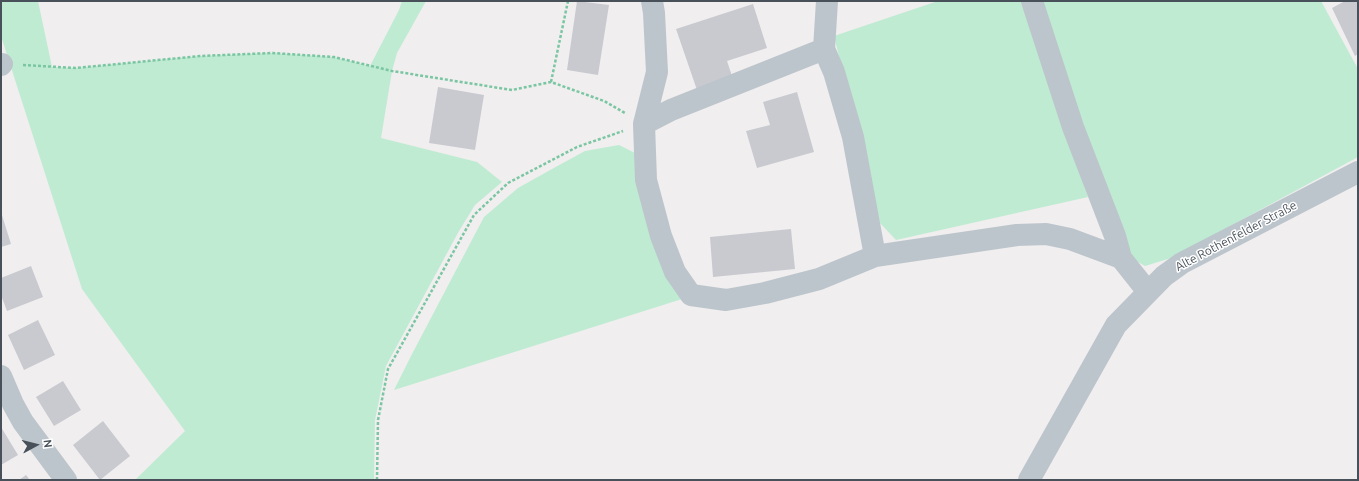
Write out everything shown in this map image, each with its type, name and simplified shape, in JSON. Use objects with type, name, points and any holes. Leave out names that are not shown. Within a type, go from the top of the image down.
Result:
[{"type":"street","points":[[652,1],[657,72],[644,124],[646,180],[661,236],[675,272],[691,295],[726,300],[765,293],[819,279],[875,256],[1017,235],[1046,234],[1070,239],[1121,258]]},
{"type":"street","points":[[827,1],[824,49],[834,72],[853,136],[875,256]]},
{"type":"street","points":[[1032,1],[1073,128],[1115,236],[1121,258],[1148,292]]},
{"type":"street","points":[[644,124],[671,110],[824,49]]},
{"type":"street","name":"Alte Rothenfelder Straße","points":[[1029,480],[1116,325],[1164,276],[1182,263],[1358,172]]},
{"type":"street","points":[[1,376],[13,404],[23,422],[66,480]]},
{"type":"path","points":[[551,82],[568,1]]},
{"type":"path","points":[[2,64],[76,68],[200,56],[272,53],[334,57],[392,71],[512,90],[551,82],[604,101],[644,124]]},
{"type":"path","points":[[378,480],[378,420],[388,369],[474,215],[508,183],[577,147],[644,124]]},
{"type":"green space","points":[[1,1],[38,1],[52,67],[76,68],[200,56],[272,53],[334,57],[370,66],[399,10],[402,1],[426,1],[397,53],[392,71],[381,138],[477,162],[502,182],[475,205],[459,231],[386,366],[375,420],[374,480],[135,480],[185,431],[82,289],[1,36]]},
{"type":"green space","points":[[938,1],[1023,1],[1088,197],[896,240],[880,223],[834,36]]},
{"type":"green space","points":[[1039,1],[1321,1],[1358,69],[1358,157],[1171,258],[1145,266],[1131,258]]},
{"type":"green space","points":[[619,145],[635,153],[682,299],[394,390],[484,217],[518,188],[585,151]]},
{"type":"building","points":[[577,1],[609,5],[598,75],[567,70]]},
{"type":"building","points":[[1345,1],[1358,1],[1358,54],[1355,56],[1332,8]]},
{"type":"building","points":[[753,4],[767,48],[727,61],[733,79],[697,90],[676,29]]},
{"type":"building","points":[[438,87],[484,95],[475,150],[429,143]]},
{"type":"building","points":[[797,92],[814,152],[757,168],[746,131],[770,125],[763,102]]},
{"type":"building","points":[[1,212],[11,244],[1,247]]},
{"type":"building","points":[[791,229],[795,269],[713,277],[710,237]]},
{"type":"building","points":[[31,266],[43,297],[7,311],[1,295],[1,278]]},
{"type":"building","points":[[38,320],[55,355],[24,370],[8,335]]},
{"type":"building","points":[[63,381],[81,410],[54,426],[36,397]]},
{"type":"building","points":[[103,421],[130,456],[100,480],[73,445]]},
{"type":"building","points":[[1,427],[18,455],[1,465]]},
{"type":"building","points":[[26,475],[30,480],[19,480]]}]
